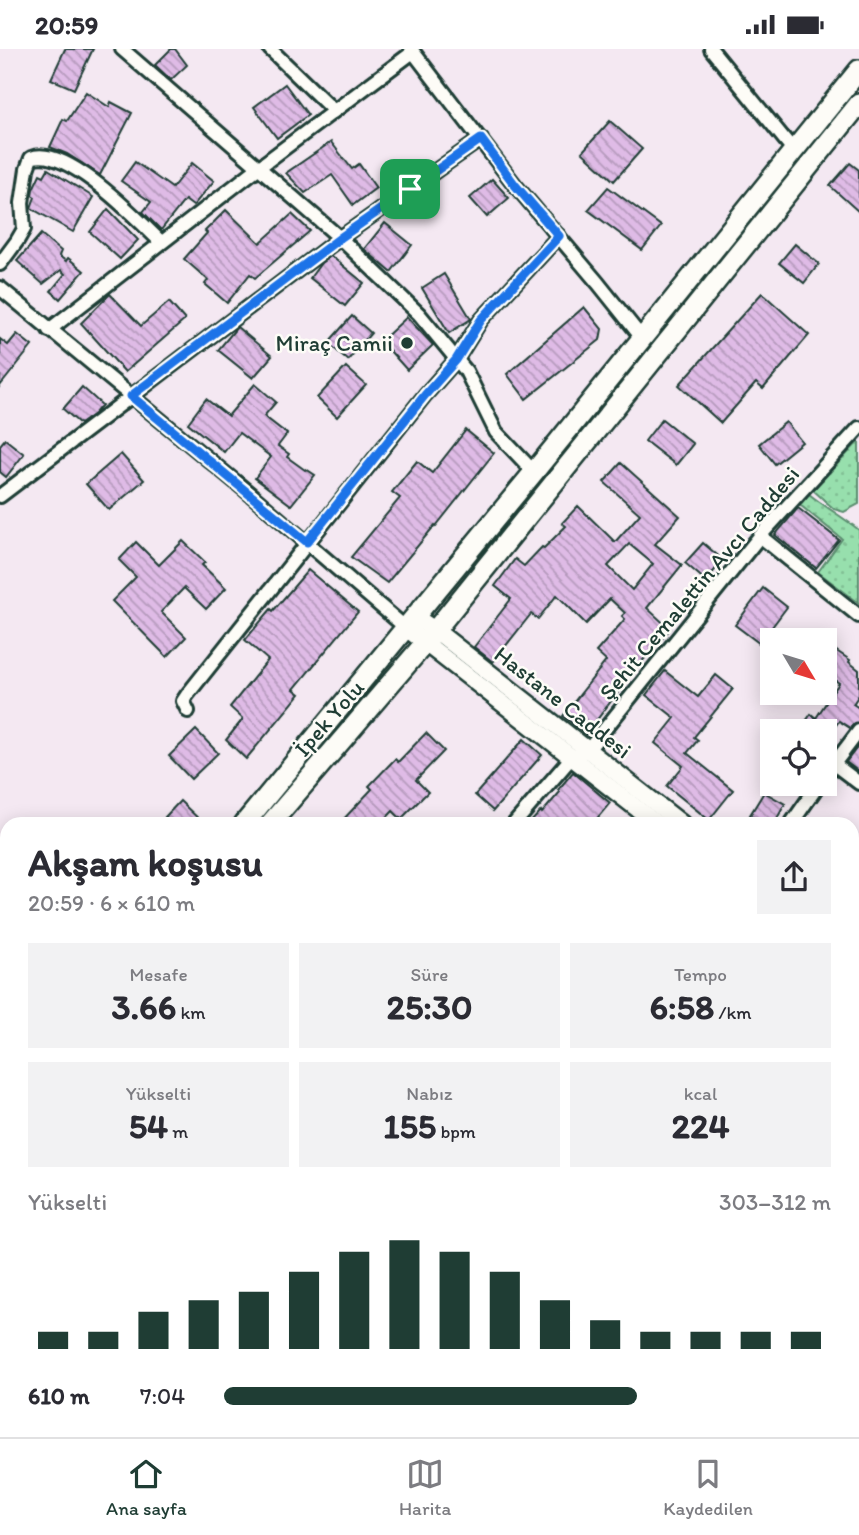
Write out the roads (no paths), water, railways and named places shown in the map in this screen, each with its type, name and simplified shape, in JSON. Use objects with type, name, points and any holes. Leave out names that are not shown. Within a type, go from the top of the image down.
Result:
[{"type":"highway","points":[[250,817],[534,472],[859,70]]},
{"type":"highway","name":"İpek Yolu","points":[[276,817],[430,637],[859,104]]},
{"type":"main road","name":"Hastane Caddesi","points":[[410,622],[588,750],[673,817]]},
{"type":"main road","name":"Hastane Caddesi","points":[[430,637],[572,757],[648,817]]},
{"type":"street","points":[[121,49],[340,238],[419,314],[466,371],[496,432],[534,472]]},
{"type":"street","points":[[270,49],[334,111]]},
{"type":"street","points":[[711,49],[794,151]]},
{"type":"street","points":[[49,330],[412,50],[515,185],[642,338]]},
{"type":"street","points":[[0,496],[340,238],[481,139]]},
{"type":"street","points":[[0,264],[24,229],[22,203],[27,169],[31,158],[39,155],[57,159],[88,177],[117,200],[161,242]]},
{"type":"street","points":[[188,711],[183,701],[187,695],[425,395],[456,360],[481,320],[559,236]]},
{"type":"street","points":[[0,288],[307,542],[410,622]]},
{"type":"street","name":"Şehit Cemalettin Avcı Caddesi","points":[[520,817],[572,757],[588,750],[760,536],[859,428]]},
{"type":"street","points":[[760,536],[859,616]]},
{"type":"street","points":[[837,760],[859,731]]},
{"type":"street","points":[[837,766],[859,783]]},
{"type":"street","points":[[796,817],[811,796]]},
{"type":"place","name":"Miraç Camii","points":[[407,343]]}]
